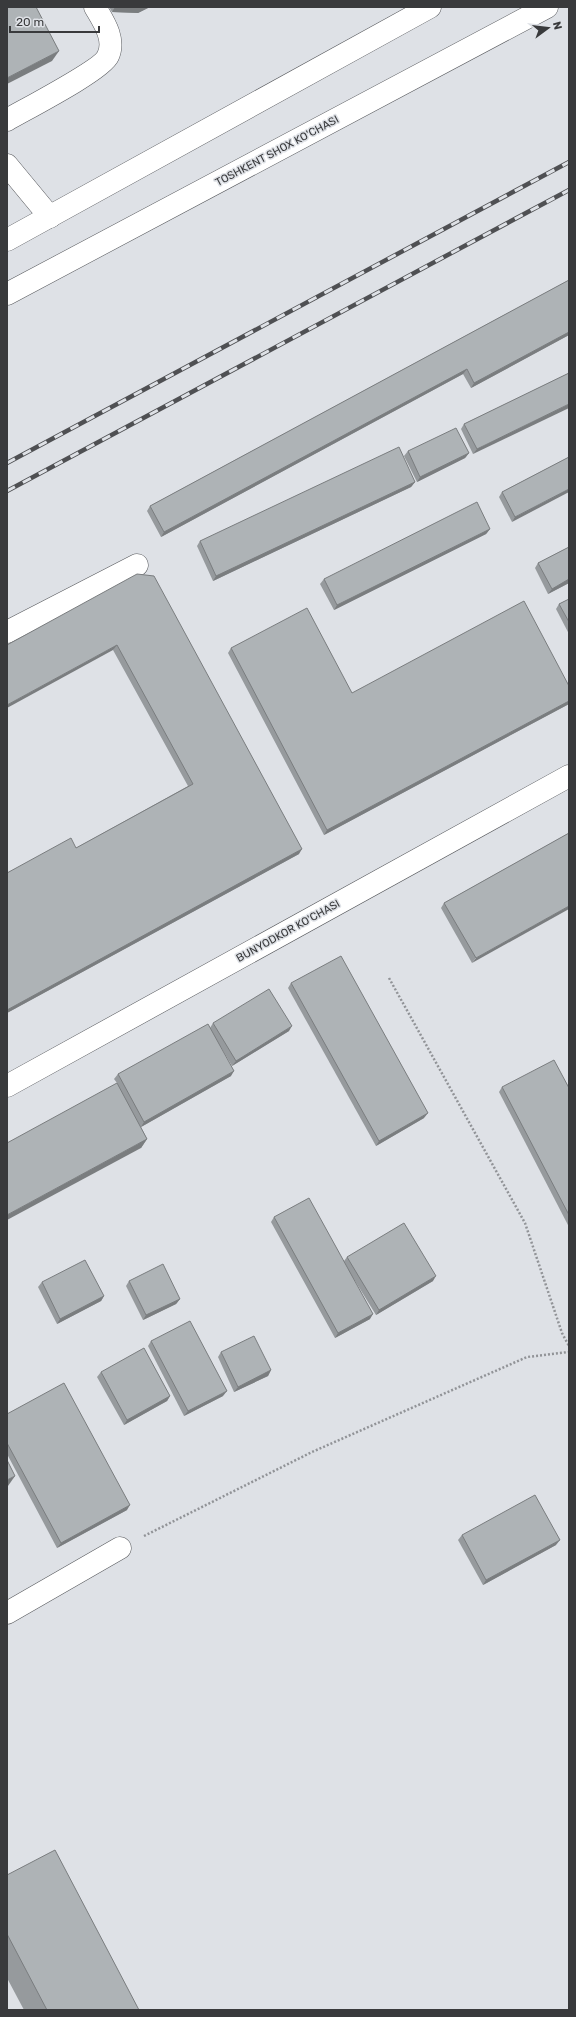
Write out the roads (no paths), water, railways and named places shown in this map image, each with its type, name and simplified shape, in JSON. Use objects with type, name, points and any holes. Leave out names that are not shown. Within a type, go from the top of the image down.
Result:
[{"type":"main road","points":[[7,120],[96,68],[108,56],[110,35],[95,7]]},
{"type":"main road","points":[[7,240],[50,218],[430,7]]},
{"type":"main road","name":"TOSHKENT SHOX KO'CHASI","points":[[7,294],[547,7]]},
{"type":"main road","points":[[7,165],[50,218]]},
{"type":"main road","points":[[7,632],[136,565]]},
{"type":"main road","name":"BUNYODKOR KO'CHASI","points":[[7,1086],[569,776]]},
{"type":"main road","points":[[7,1613],[120,1548]]},
{"type":"railway","points":[[7,463],[569,162]]},
{"type":"railway","points":[[7,491],[569,190]]}]
